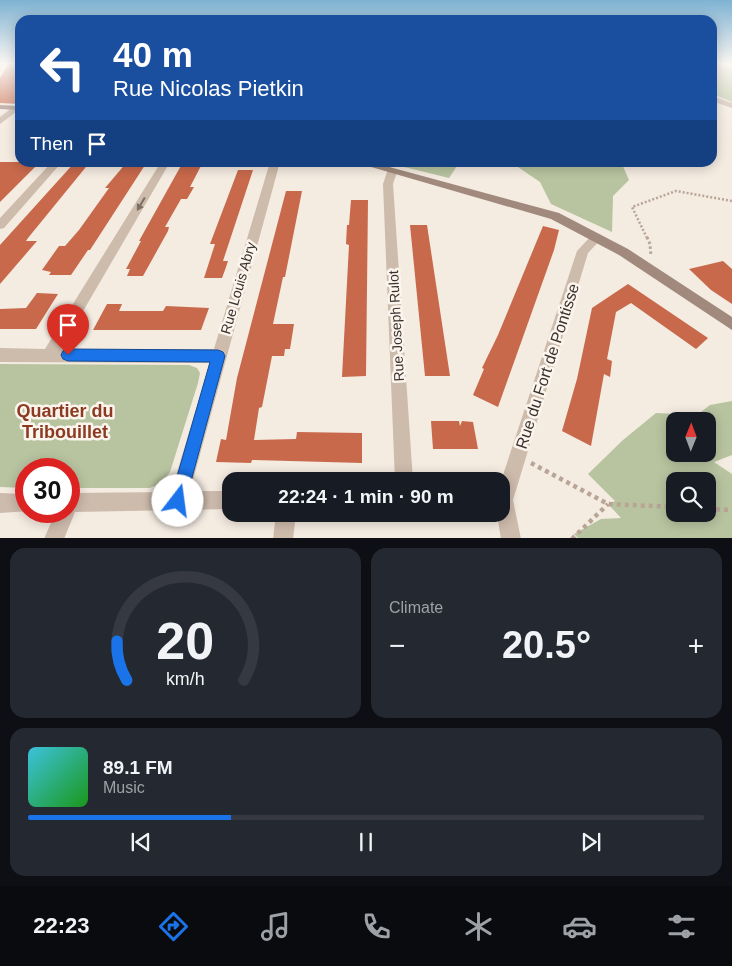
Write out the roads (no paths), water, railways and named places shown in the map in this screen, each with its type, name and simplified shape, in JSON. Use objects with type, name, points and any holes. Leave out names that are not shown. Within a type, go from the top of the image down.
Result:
[{"type":"street","points":[[717,100],[732,106]]},
{"type":"street","points":[[0,107],[15,108]]},
{"type":"street","points":[[0,121],[15,110]]},
{"type":"street","points":[[0,225],[53,167]]},
{"type":"street","points":[[49,355],[163,167]]},
{"type":"street","name":"Rue Louis Abry","points":[[178,501],[274,167]]},
{"type":"street","points":[[375,167],[555,216],[597,237],[648,268],[732,324]]},
{"type":"street","name":"Rue Joseph Rulot","points":[[392,172],[388,184],[404,472]]},
{"type":"street","name":"Rue du Fort de Pontisse","points":[[510,480],[583,251],[597,237]]},
{"type":"street","points":[[0,355],[218,356]]},
{"type":"street","points":[[80,504],[222,500]]},
{"type":"street","points":[[0,503],[15,503]]},
{"type":"street","points":[[283,538],[285,522]]},
{"type":"street","points":[[508,522],[512,538]]},
{"type":"street","points":[[54,538],[61,523]]},
{"type":"district","name":"Quartier du Tribouillet","points":[[65,421]]}]
